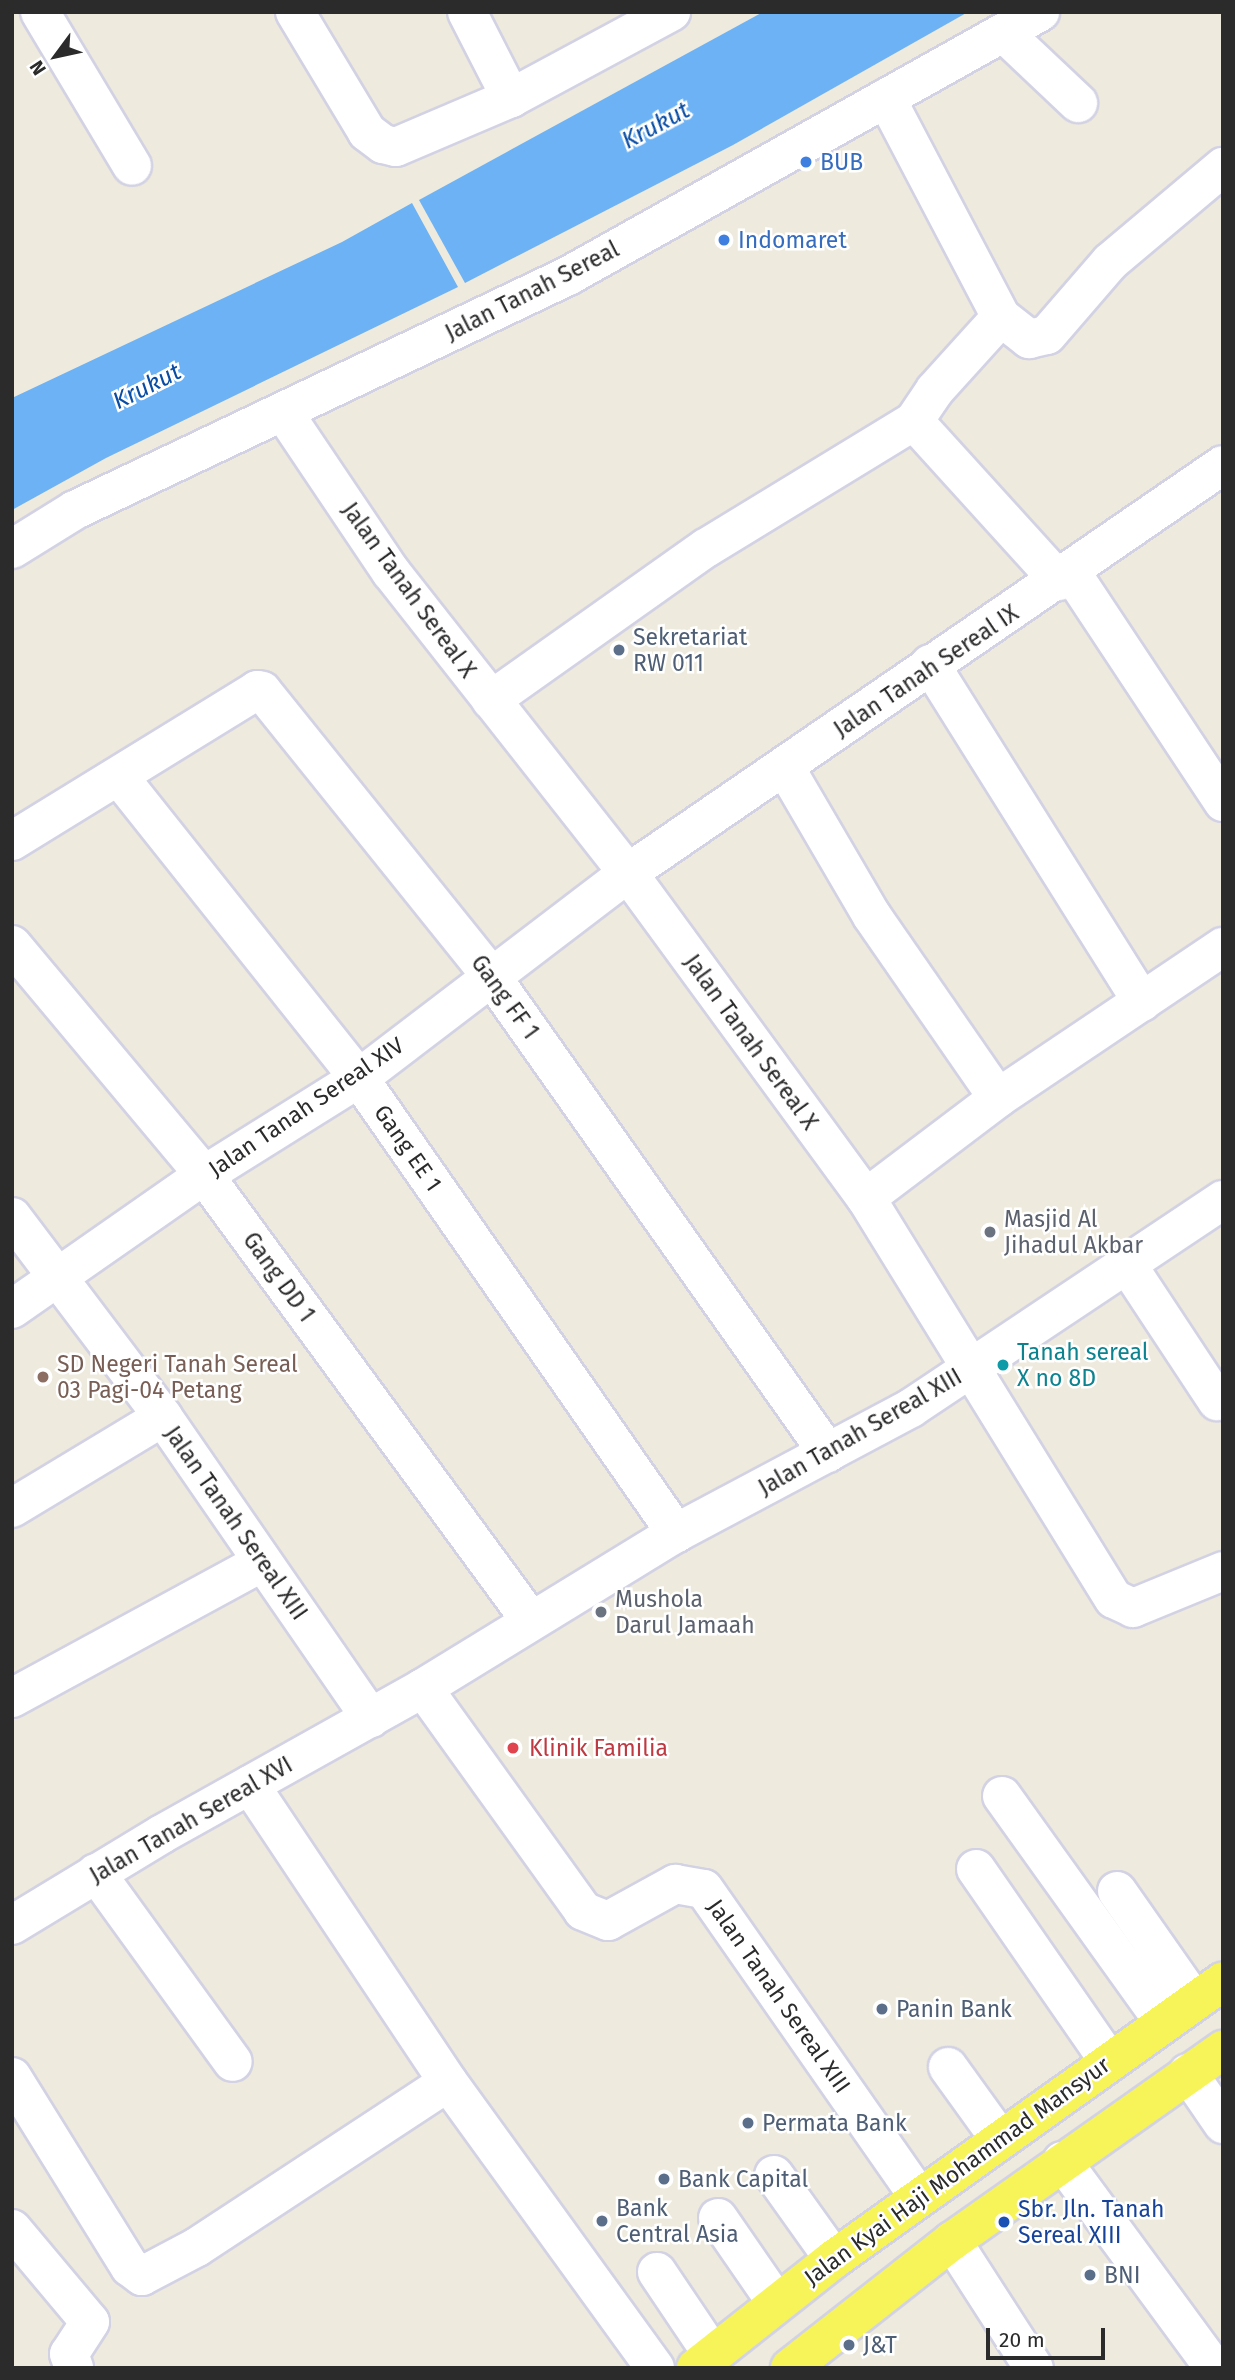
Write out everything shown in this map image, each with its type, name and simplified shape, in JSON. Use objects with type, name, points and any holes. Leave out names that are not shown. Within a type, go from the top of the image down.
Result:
[{"type":"main road","name":"Jalan Kyai Haji Mohammad Mansyur","points":[[704,2361],[834,2259],[1194,2001]]},
{"type":"main road","points":[[790,2368],[952,2241],[1223,2050]]},
{"type":"main road","points":[[919,2197],[952,2241]]},
{"type":"street","points":[[40,12],[132,166]]},
{"type":"street","points":[[295,12],[367,132],[383,144],[397,147],[511,98],[671,12]]},
{"type":"street","points":[[467,12],[511,98]]},
{"type":"street","name":"Jalan Tanah Sereal","points":[[12,549],[75,510],[568,276],[1040,12]]},
{"type":"street","points":[[1004,33],[1078,103]]},
{"type":"street","points":[[887,98],[1000,317],[1023,336],[1040,340],[1111,261],[1218,181]]},
{"type":"street","points":[[491,700],[706,548],[914,421],[935,390],[1000,317]]},
{"type":"street","name":"Jalan Tanah Sereal X","points":[[284,413],[391,572],[628,873],[866,1198],[1114,1599],[1133,1608],[1223,1571]]},
{"type":"street","points":[[914,421],[1065,577],[1223,802]]},
{"type":"street","name":"Jalan Tanah Sereal IX","points":[[628,873],[786,769],[930,664],[1219,477]]},
{"type":"street","points":[[930,664],[1142,1002]]},
{"type":"street","name":"Gang FF 1","points":[[120,778],[260,689],[491,976],[828,1454]]},
{"type":"street","points":[[786,769],[872,916],[998,1098]]},
{"type":"street","points":[[12,841],[120,778]]},
{"type":"street","name":"Gang EE 1","points":[[120,778],[359,1078],[676,1533]]},
{"type":"street","name":"Jalan Tanah Sereal XIV","points":[[12,1309],[55,1276],[204,1175],[359,1078],[628,873]]},
{"type":"street","name":"Gang DD 1","points":[[12,945],[204,1175],[531,1621]]},
{"type":"street","points":[[866,1198],[998,1098],[1223,947]]},
{"type":"street","name":"Jalan Tanah Sereal XIII","points":[[12,1217],[163,1417],[371,1718],[676,1533],[828,1454],[972,1368],[1223,1200]]},
{"type":"street","points":[[1128,1266],[1217,1401]]},
{"type":"street","points":[[12,1508],[163,1417]]},
{"type":"street","points":[[12,1698],[262,1562]]},
{"type":"street","name":"Jalan Tanah Sereal XIII","points":[[423,1688],[583,1911],[608,1921],[676,1884],[704,1889],[919,2197]]},
{"type":"street","name":"Jalan Tanah Sereal XVI","points":[[12,1924],[96,1873],[371,1718]]},
{"type":"street","points":[[250,1785],[448,2081],[655,2368]]},
{"type":"street","points":[[1002,1796],[1194,2001]]},
{"type":"street","points":[[976,1869],[1109,2061]]},
{"type":"street","points":[[96,1873],[233,2062]]},
{"type":"street","points":[[1117,1891],[1194,2001]]},
{"type":"street","points":[[948,2067],[1000,2139]]},
{"type":"street","points":[[1188,2073],[1223,2124]]},
{"type":"street","points":[[12,2077],[130,2267],[142,2276],[197,2247],[448,2081]]},
{"type":"street","points":[[1062,2161],[1214,2368]]},
{"type":"street","points":[[774,2175],[834,2259]]},
{"type":"street","points":[[718,2218],[776,2302]]},
{"type":"street","points":[[952,2241],[1034,2368]]},
{"type":"street","points":[[17,2244],[90,2322],[69,2354],[74,2368]]},
{"type":"street","points":[[657,2272],[704,2361]]},
{"type":"water","name":"Krukut","points":[[763,12],[968,12],[733,145],[465,283],[419,200]]},
{"type":"water","name":"Krukut","points":[[412,203],[458,287],[106,458],[12,510],[12,398],[342,242]]},
{"type":"place","name":"BUB","points":[[806,162]]},
{"type":"place","name":"Indomaret","points":[[724,240]]},
{"type":"place","name":"Sekretariat RW 011","points":[[619,650]]},
{"type":"place","name":"Masjid Al Jihadul Akbar","points":[[990,1232]]},
{"type":"place","name":"Tanah sereal X no 8D","points":[[1003,1365]]},
{"type":"place","name":"SD Negeri Tanah Sereal 03 Pagi-04 Petang","points":[[43,1377]]},
{"type":"place","name":"Mushola Darul Jamaah","points":[[601,1612]]},
{"type":"place","name":"Klinik Familia","points":[[513,1748]]},
{"type":"place","name":"Panin Bank","points":[[882,2009]]},
{"type":"place","name":"Permata Bank","points":[[748,2123]]},
{"type":"place","name":"Bank Capital","points":[[664,2179]]},
{"type":"place","name":"Bank Central Asia","points":[[602,2221]]},
{"type":"place","name":"Sbr. Jln. Tanah Sereal XIII","points":[[1004,2222]]},
{"type":"place","name":"BNI","points":[[1090,2275]]},
{"type":"place","name":"J&T","points":[[849,2345]]}]
